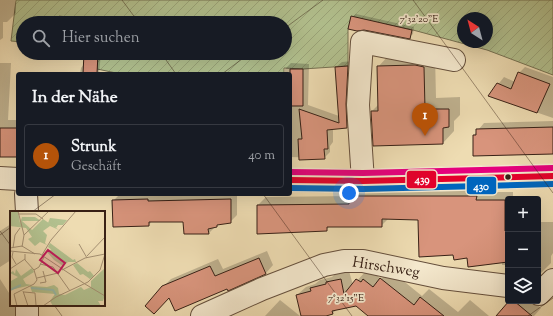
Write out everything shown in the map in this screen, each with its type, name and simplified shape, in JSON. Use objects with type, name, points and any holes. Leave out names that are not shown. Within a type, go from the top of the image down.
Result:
[{"type":"street","points":[[363,180],[358,105],[362,42],[454,60]]},
{"type":"street","points":[[292,180],[553,176]]},
{"type":"street","points":[[0,178],[16,178]]},
{"type":"street","points":[[26,196],[27,211]]},
{"type":"street","name":"Hirschweg","points":[[202,316],[262,289],[324,265],[344,261],[363,261],[443,278],[505,286]]},
{"type":"green space","points":[[16,0],[553,0],[553,75],[480,48],[493,48],[493,12],[457,12],[457,42],[413,30],[352,17],[348,29],[348,66],[303,69],[284,68],[284,72],[111,72],[97,69],[98,60],[292,60],[292,16],[16,16],[16,41],[11,41]]},
{"type":"building","points":[[351,16],[412,30],[410,39],[364,30],[357,31],[348,29]]},
{"type":"building","points":[[84,60],[98,60],[97,72],[83,72]]},
{"type":"building","points":[[415,65],[424,67],[425,109],[449,109],[449,127],[443,128],[443,144],[373,146],[371,111],[378,111],[377,66]]},
{"type":"building","points":[[348,66],[346,104],[347,128],[327,130],[328,149],[324,149],[325,159],[299,160],[298,139],[302,139],[299,109],[339,123],[335,67]]},
{"type":"building","points":[[290,69],[303,69],[303,106],[292,106],[292,72],[290,72]]},
{"type":"building","points":[[518,72],[550,84],[537,113],[488,96],[497,83],[511,89]]},
{"type":"building","points":[[553,127],[553,154],[473,156],[473,135],[476,135],[476,129]]},
{"type":"building","points":[[0,128],[16,128],[16,157],[0,157]]},
{"type":"building","points":[[349,196],[477,196],[476,200],[505,200],[505,262],[468,267],[467,258],[454,260],[453,255],[419,257],[418,220],[382,219],[382,227],[327,227],[327,231],[257,234],[257,205],[349,204]]},
{"type":"building","points":[[148,199],[148,201],[231,199],[231,223],[217,225],[217,227],[208,229],[209,234],[184,234],[183,222],[149,222],[149,226],[113,227],[112,200]]},
{"type":"building","points":[[259,258],[266,274],[228,291],[227,289],[175,311],[169,298],[154,314],[145,306],[162,286],[210,266],[215,276]]},
{"type":"building","points":[[380,278],[414,305],[420,297],[444,316],[368,316],[356,306],[332,311],[333,314],[326,316],[301,316],[296,295],[311,291],[310,288],[326,284],[326,282],[341,279],[344,294],[356,279],[361,282],[363,279],[373,287]]},
{"type":"building","points":[[506,304],[518,304],[532,316],[496,316]]},
{"type":"transit line","points":[[292,172],[363,173],[553,168]]},
{"type":"transit line","name":"439","points":[[292,180],[363,181],[553,176]]},
{"type":"transit line","name":"430","points":[[292,188],[363,189],[553,184]]},
{"type":"place","name":"Strunk","points":[[425,136]]}]
